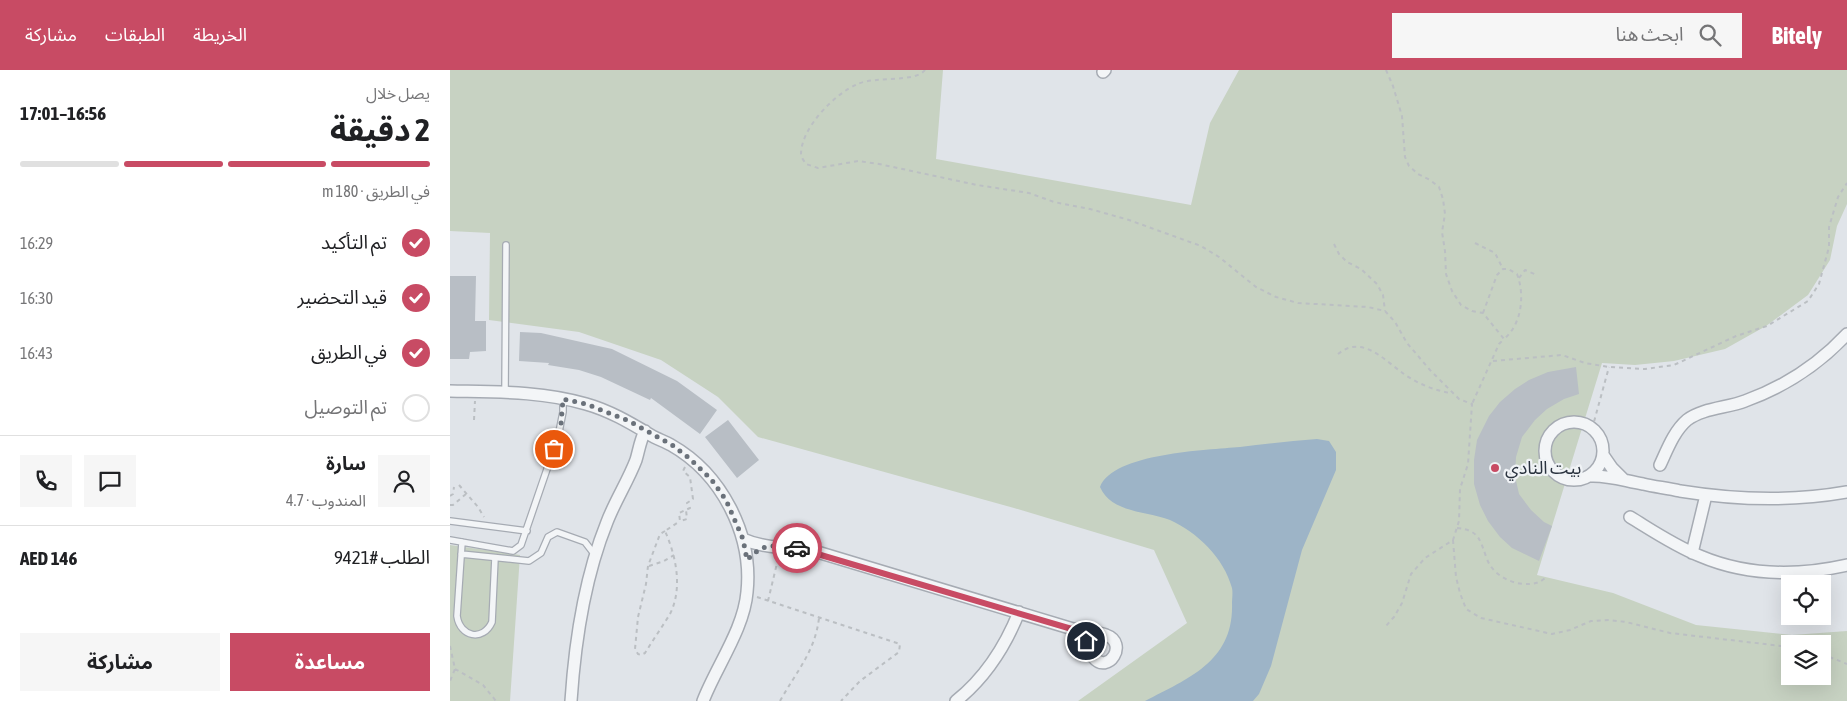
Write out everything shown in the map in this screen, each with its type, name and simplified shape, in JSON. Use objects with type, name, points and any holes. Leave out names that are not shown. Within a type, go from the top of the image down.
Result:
[{"type":"street","points":[[1660,466],[1678,430],[1687,420],[1700,413],[1745,401],[1782,384],[1817,362],[1847,334]]},
{"type":"street","points":[[450,390],[563,399],[608,412],[672,445],[711,479],[726,500],[743,539],[747,560],[747,594],[737,628],[703,701]]},
{"type":"street","points":[[1603,455],[1598,469],[1590,476],[1578,481],[1564,479],[1549,467],[1546,460],[1545,447],[1547,440],[1555,429],[1566,423],[1580,423],[1592,428],[1601,440],[1603,455],[1622,479]]},
{"type":"street","points":[[571,701],[579,623],[595,555],[607,522],[636,459],[650,434]]},
{"type":"street","points":[[1590,476],[1622,479],[1706,495],[1776,500],[1826,496],[1847,492]]},
{"type":"street","points":[[1692,552],[1706,495]]},
{"type":"street","points":[[1630,517],[1692,552],[1730,566],[1762,572],[1805,572],[1847,565]]},
{"type":"street","points":[[743,539],[755,544],[814,552],[1082,632]]},
{"type":"street","points":[[747,560],[756,551],[767,546]]},
{"type":"street","points":[[956,701],[982,677],[997,657],[1010,634],[1019,612]]},
{"type":"lane","points":[[505,393],[506,246]]},
{"type":"lane","points":[[450,540],[513,551],[521,545],[558,437],[563,412],[563,399]]},
{"type":"lane","points":[[450,520],[526,531]]},
{"type":"lane","points":[[461,554],[524,561],[534,559],[541,553],[548,537],[557,532],[585,542],[595,555]]},
{"type":"lane","points":[[462,542],[457,609],[458,624],[462,630],[469,633],[483,633],[492,622],[495,558]]},
{"type":"path","points":[[925,70],[922,73],[906,78],[882,78],[858,84],[833,101],[814,120],[804,140],[801,155],[806,164],[818,168],[858,161],[977,185],[1029,193],[1054,202],[1090,209],[1129,220],[1201,246],[1219,257],[1256,287],[1276,297],[1298,303],[1368,307],[1385,311],[1395,322],[1406,344],[1452,393],[1459,399],[1472,404]]},
{"type":"path","points":[[1386,70],[1394,86],[1402,116],[1402,140],[1405,157],[1409,166],[1438,187],[1443,199],[1445,214],[1442,232],[1446,274],[1452,291],[1461,305],[1472,311],[1483,313],[1504,339]]},
{"type":"path","points":[[1493,361],[1562,355],[1585,364],[1645,369],[1674,365],[1736,336],[1767,326],[1808,301],[1819,284],[1826,266],[1830,247],[1829,227],[1838,197],[1847,183]]},
{"type":"path","points":[[1474,243],[1495,253],[1503,269]]},
{"type":"path","points":[[1334,244],[1339,254],[1347,262],[1361,269],[1377,284],[1383,295],[1385,311]]},
{"type":"path","points":[[1483,313],[1497,275],[1503,269],[1508,269],[1517,274],[1522,297],[1520,315],[1512,332],[1499,344],[1493,361],[1472,404],[1468,464],[1460,489],[1459,521],[1452,540],[1456,577],[1466,609],[1480,618],[1552,634],[1570,630],[1592,621],[1609,620],[1626,622],[1670,633],[1781,646]]},
{"type":"path","points":[[1519,278],[1525,270],[1537,275]]},
{"type":"path","points":[[1338,354],[1346,348],[1358,346],[1364,348],[1388,360],[1404,374],[1434,390],[1452,393]]},
{"type":"path","points":[[1592,428],[1609,367]]},
{"type":"path","points":[[474,420],[475,392]]},
{"type":"path","points":[[680,522],[680,513],[690,508],[686,503],[693,499],[690,478],[683,471],[689,458]]},
{"type":"path","points":[[459,485],[478,507],[488,526]]},
{"type":"path","points":[[450,496],[454,487]]},
{"type":"path","points":[[450,505],[453,505],[466,493]]},
{"type":"path","points":[[665,531],[674,555],[676,590],[671,612],[645,653],[641,655],[635,649],[635,639],[648,566],[660,534],[665,531],[680,522],[687,519],[686,510]]},
{"type":"path","points":[[1457,528],[1468,530],[1477,537],[1484,546],[1489,563],[1502,577],[1514,583],[1527,584],[1539,583],[1546,578]]},
{"type":"path","points":[[1386,626],[1402,603],[1411,574],[1425,558],[1452,540]]},
{"type":"path","points":[[768,601],[781,547]]},
{"type":"path","points":[[648,566],[664,562],[674,555]]},
{"type":"path","points":[[747,594],[900,644],[899,652],[860,681],[842,701]]},
{"type":"path","points":[[780,701],[793,677],[809,655],[816,637],[819,617]]},
{"type":"path","points":[[450,646],[455,669],[450,681]]},
{"type":"path","points":[[1831,658],[1847,664]]},
{"type":"path","points":[[455,669],[483,685],[496,701]]},
{"type":"green space","points":[[450,70],[943,70],[936,159],[1191,205],[1210,123],[1239,70],[1847,70],[1847,204],[1837,226],[1830,260],[1808,295],[1766,326],[1725,349],[1674,361],[1635,365],[1602,363],[1537,575],[1613,593],[1696,625],[1792,635],[1847,631],[1847,701],[1078,701],[1187,623],[1154,550],[1014,508],[758,437],[718,397],[661,360],[579,332],[489,320],[490,233],[450,231]]},
{"type":"green space","points":[[450,545],[520,555],[510,701],[450,701]]},
{"type":"water","points":[[1317,439],[1329,441],[1336,452],[1336,470],[1302,550],[1271,666],[1259,694],[1253,701],[1145,701],[1192,675],[1206,665],[1217,653],[1225,640],[1231,623],[1232,588],[1223,566],[1216,556],[1190,531],[1170,520],[1130,510],[1112,502],[1105,496],[1100,487],[1108,476],[1123,467],[1162,455]]},
{"type":"building","points":[[450,276],[476,276],[475,321],[486,321],[486,351],[470,352],[469,359],[450,359]]},
{"type":"building","points":[[520,332],[541,333],[612,349],[677,381],[717,410],[700,434],[651,398],[650,400],[601,377],[579,370],[548,365],[549,363],[519,361]]},
{"type":"building","name":"بيت النادي","points":[[1576,367],[1579,394],[1564,399],[1547,409],[1535,420],[1522,437],[1516,457],[1515,476],[1519,494],[1531,510],[1544,522],[1552,526],[1539,561],[1512,548],[1500,537],[1488,521],[1480,505],[1474,484],[1474,460],[1477,440],[1489,416],[1500,402],[1515,389],[1529,380],[1548,372]]},
{"type":"building","points":[[728,420],[759,460],[737,478],[705,437]]},
{"type":"way so far","points":[[554,449],[561,424],[563,399],[586,404],[608,412],[629,421],[654,437],[672,445],[711,479],[726,500],[738,524],[747,560],[756,551],[767,546],[797,548]]},
{"type":"place","name":"بيت النادي","points":[[1495,468]]},
{"type":"route","points":[[797,548],[1082,632],[1086,641]]}]
